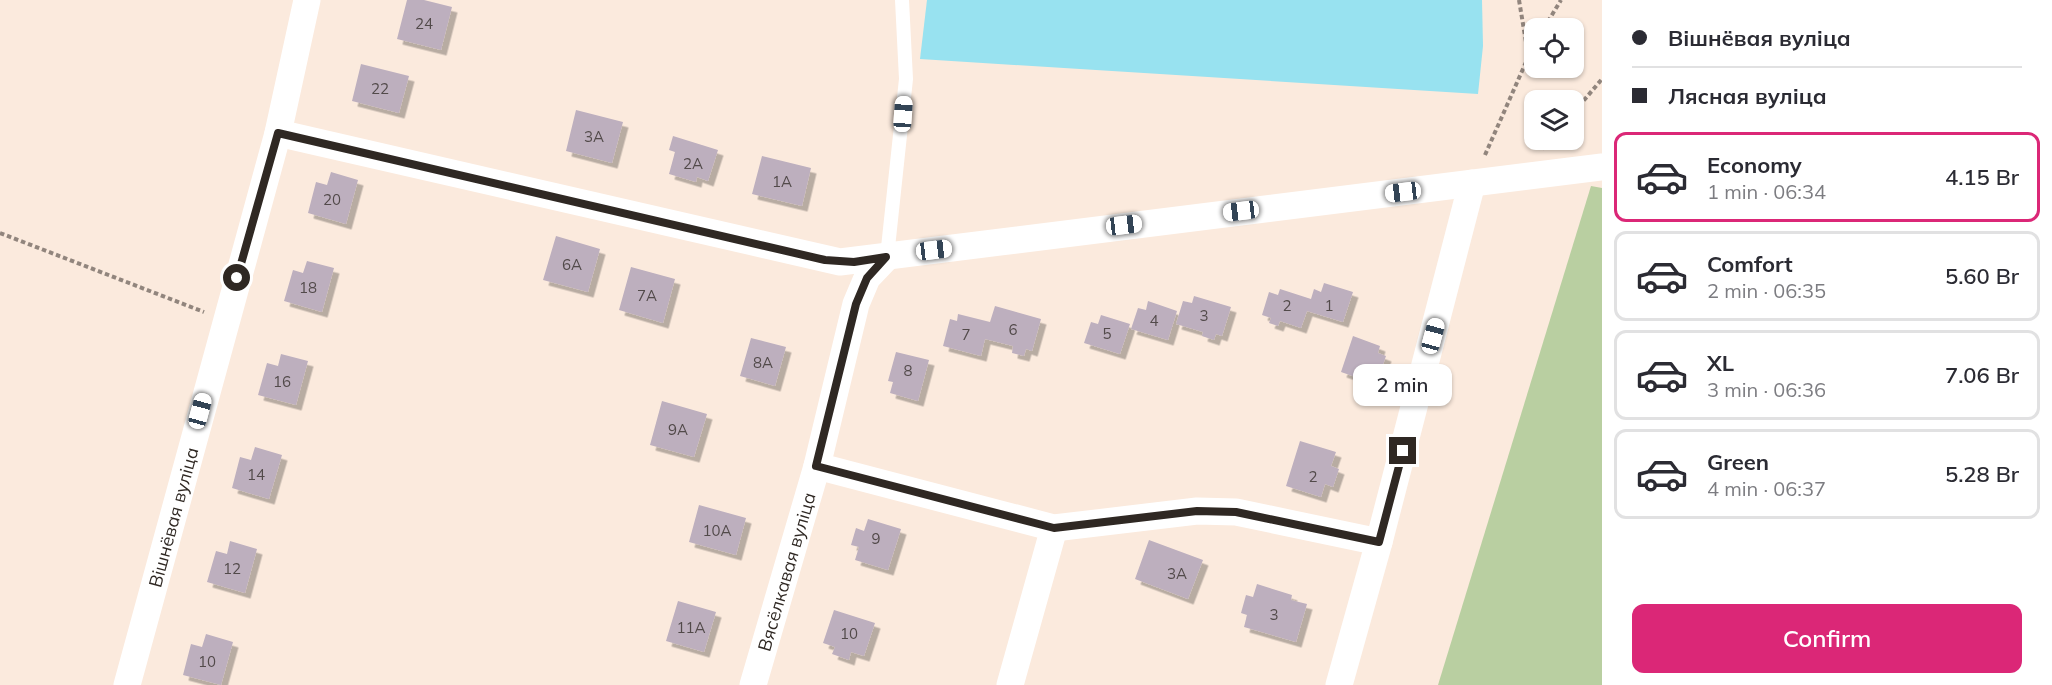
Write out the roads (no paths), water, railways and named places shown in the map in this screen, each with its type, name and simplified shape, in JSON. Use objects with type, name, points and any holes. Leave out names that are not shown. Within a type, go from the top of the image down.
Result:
[{"type":"street","name":"Вішнёвая вуліца","points":[[127,685],[278,133],[307,0]]},
{"type":"street","points":[[278,133],[825,260],[854,262],[1602,167]]},
{"type":"street","points":[[1339,685],[1379,542],[1472,183]]},
{"type":"street","name":"Вясёлкавая вуліца","points":[[753,685],[816,466],[856,304],[867,278],[886,257]]},
{"type":"street","points":[[816,466],[1054,528],[1197,511],[1236,512],[1379,542]]},
{"type":"street","points":[[1010,685],[1054,528]]},
{"type":"lane","points":[[886,257],[906,79],[902,0]]},
{"type":"water","points":[[927,0],[1482,0],[1483,46],[1478,94],[920,59]]}]
